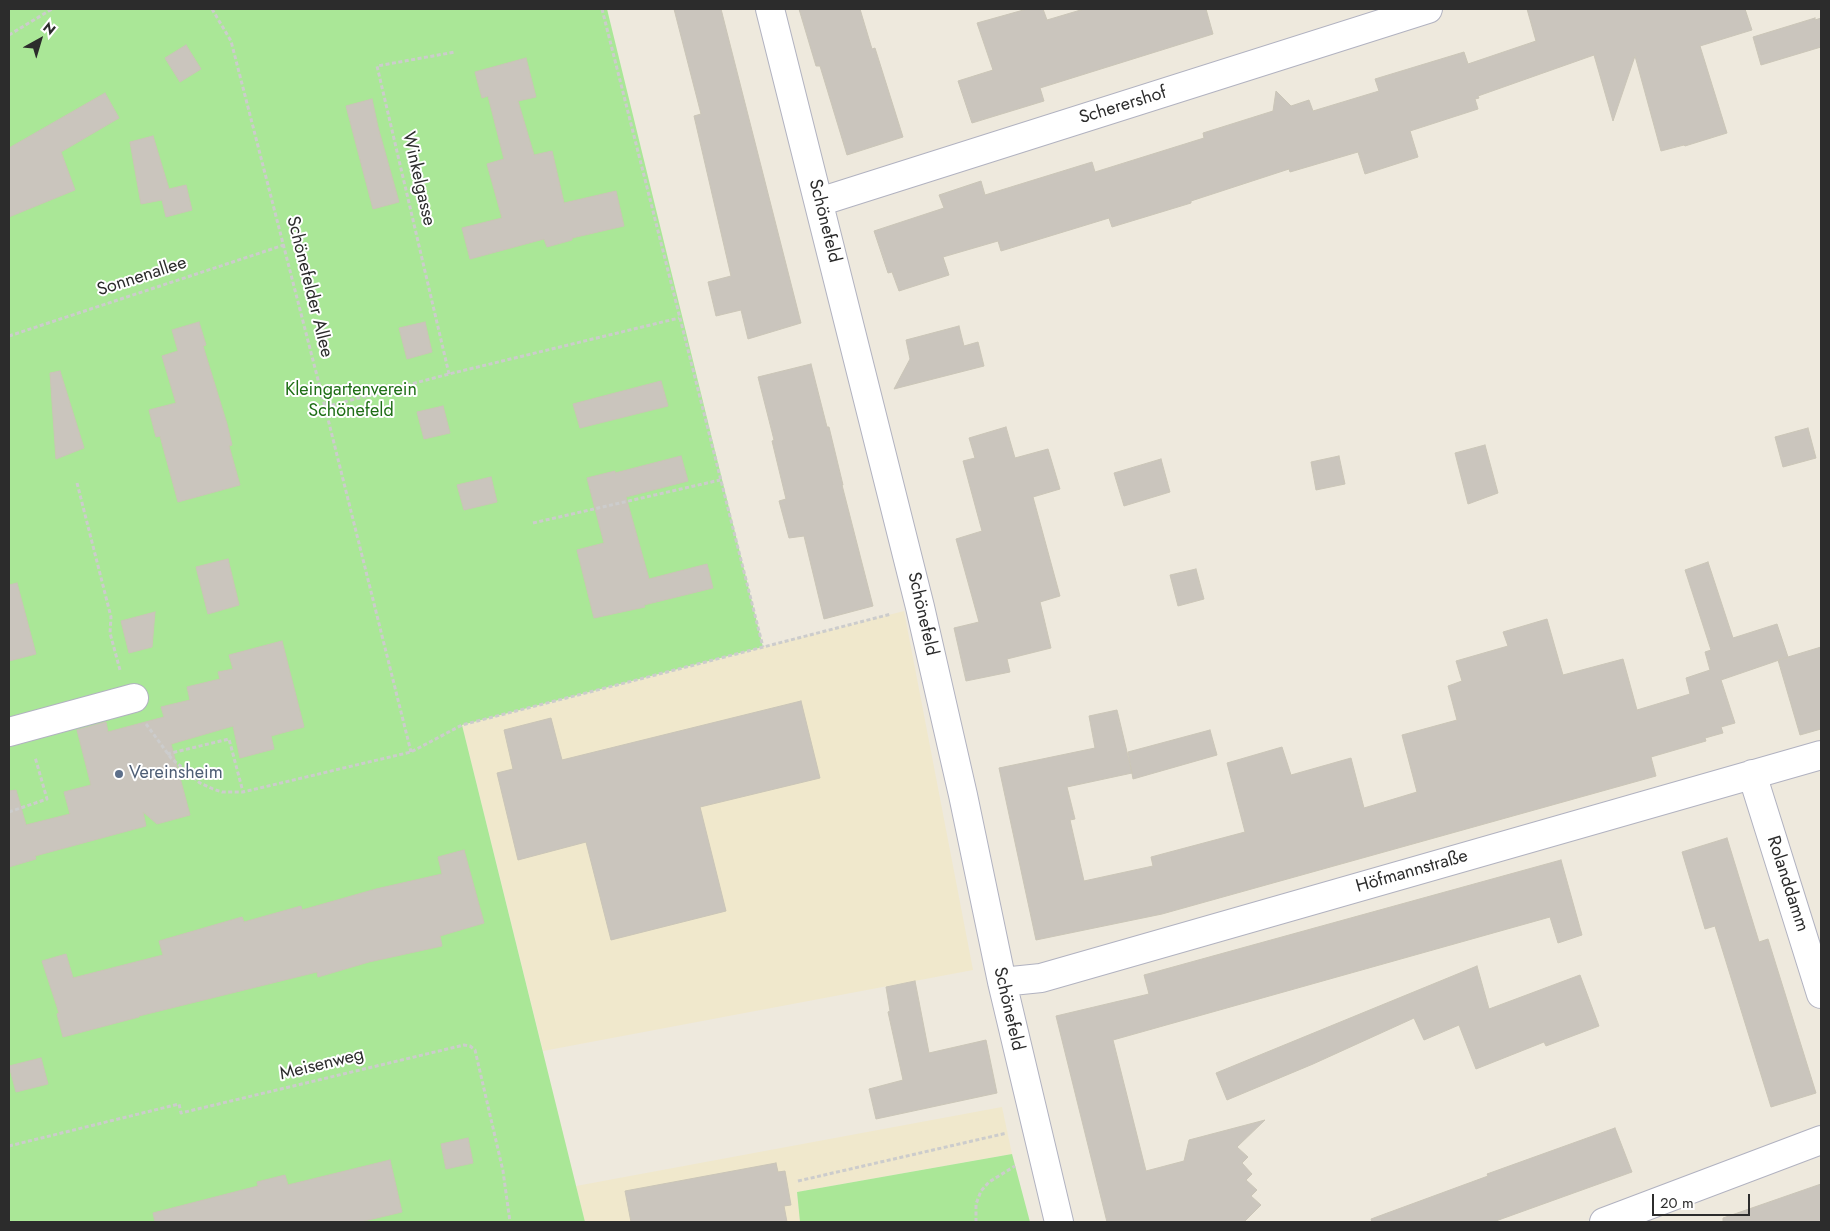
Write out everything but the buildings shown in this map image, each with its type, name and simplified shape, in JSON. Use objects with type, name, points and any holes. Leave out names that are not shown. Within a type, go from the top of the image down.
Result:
[{"type":"street","name":"Schönefeld","points":[[770,9],[920,606],[963,795],[1002,982],[1058,1222]]},
{"type":"street","name":"Scherershof","points":[[819,202],[1428,9]]},
{"type":"street","points":[[18,729],[134,698]]},
{"type":"street","name":"Höfmannstraße","points":[[1002,982],[1041,978],[1821,755]]},
{"type":"street","name":"Rolanddamm","points":[[1752,774],[1821,994]]},
{"type":"street","points":[[1604,1222],[1821,1140]]},
{"type":"path","points":[[9,35],[52,9]]},
{"type":"path","name":"Schönefelder Allee","points":[[212,9],[231,41],[411,752]]},
{"type":"path","points":[[602,9],[763,647]]},
{"type":"path","name":"Winkelgasse","points":[[449,374],[377,66],[455,52]]},
{"type":"path","name":"Sonnenallee","points":[[9,336],[284,245]]},
{"type":"path","points":[[325,408],[449,374],[679,318]]},
{"type":"path","points":[[533,523],[720,480]]},
{"type":"path","points":[[77,483],[111,617],[110,633],[124,686],[134,698],[145,721],[167,754],[190,776],[207,787],[222,792],[243,792],[411,752],[462,725],[920,606]]},
{"type":"path","points":[[9,812],[47,799],[18,729]]},
{"type":"path","points":[[167,754],[229,739],[243,792]]},
{"type":"path","name":"Meisenweg","points":[[9,1146],[178,1104],[182,1113],[464,1045],[470,1046],[475,1050],[503,1171],[510,1222]]},
{"type":"path","points":[[798,1181],[1038,1138]]},
{"type":"path","points":[[976,1222],[976,1204],[981,1191],[1038,1138]]},
{"type":"shaded area","points":[[904,611],[973,970],[543,1051],[462,725]]},
{"type":"shaded area","points":[[1002,1107],[1012,1154],[797,1192],[800,1222],[585,1222],[576,1186]]},
{"type":"green space","name":"Kleingartenverein Schönefeld","points":[[9,9],[607,9],[763,647],[462,725],[585,1222],[9,1222]]},
{"type":"green space","points":[[1012,1154],[1030,1222],[800,1222],[797,1192]]},
{"type":"place","name":"Vereinsheim","points":[[119,774]]}]
